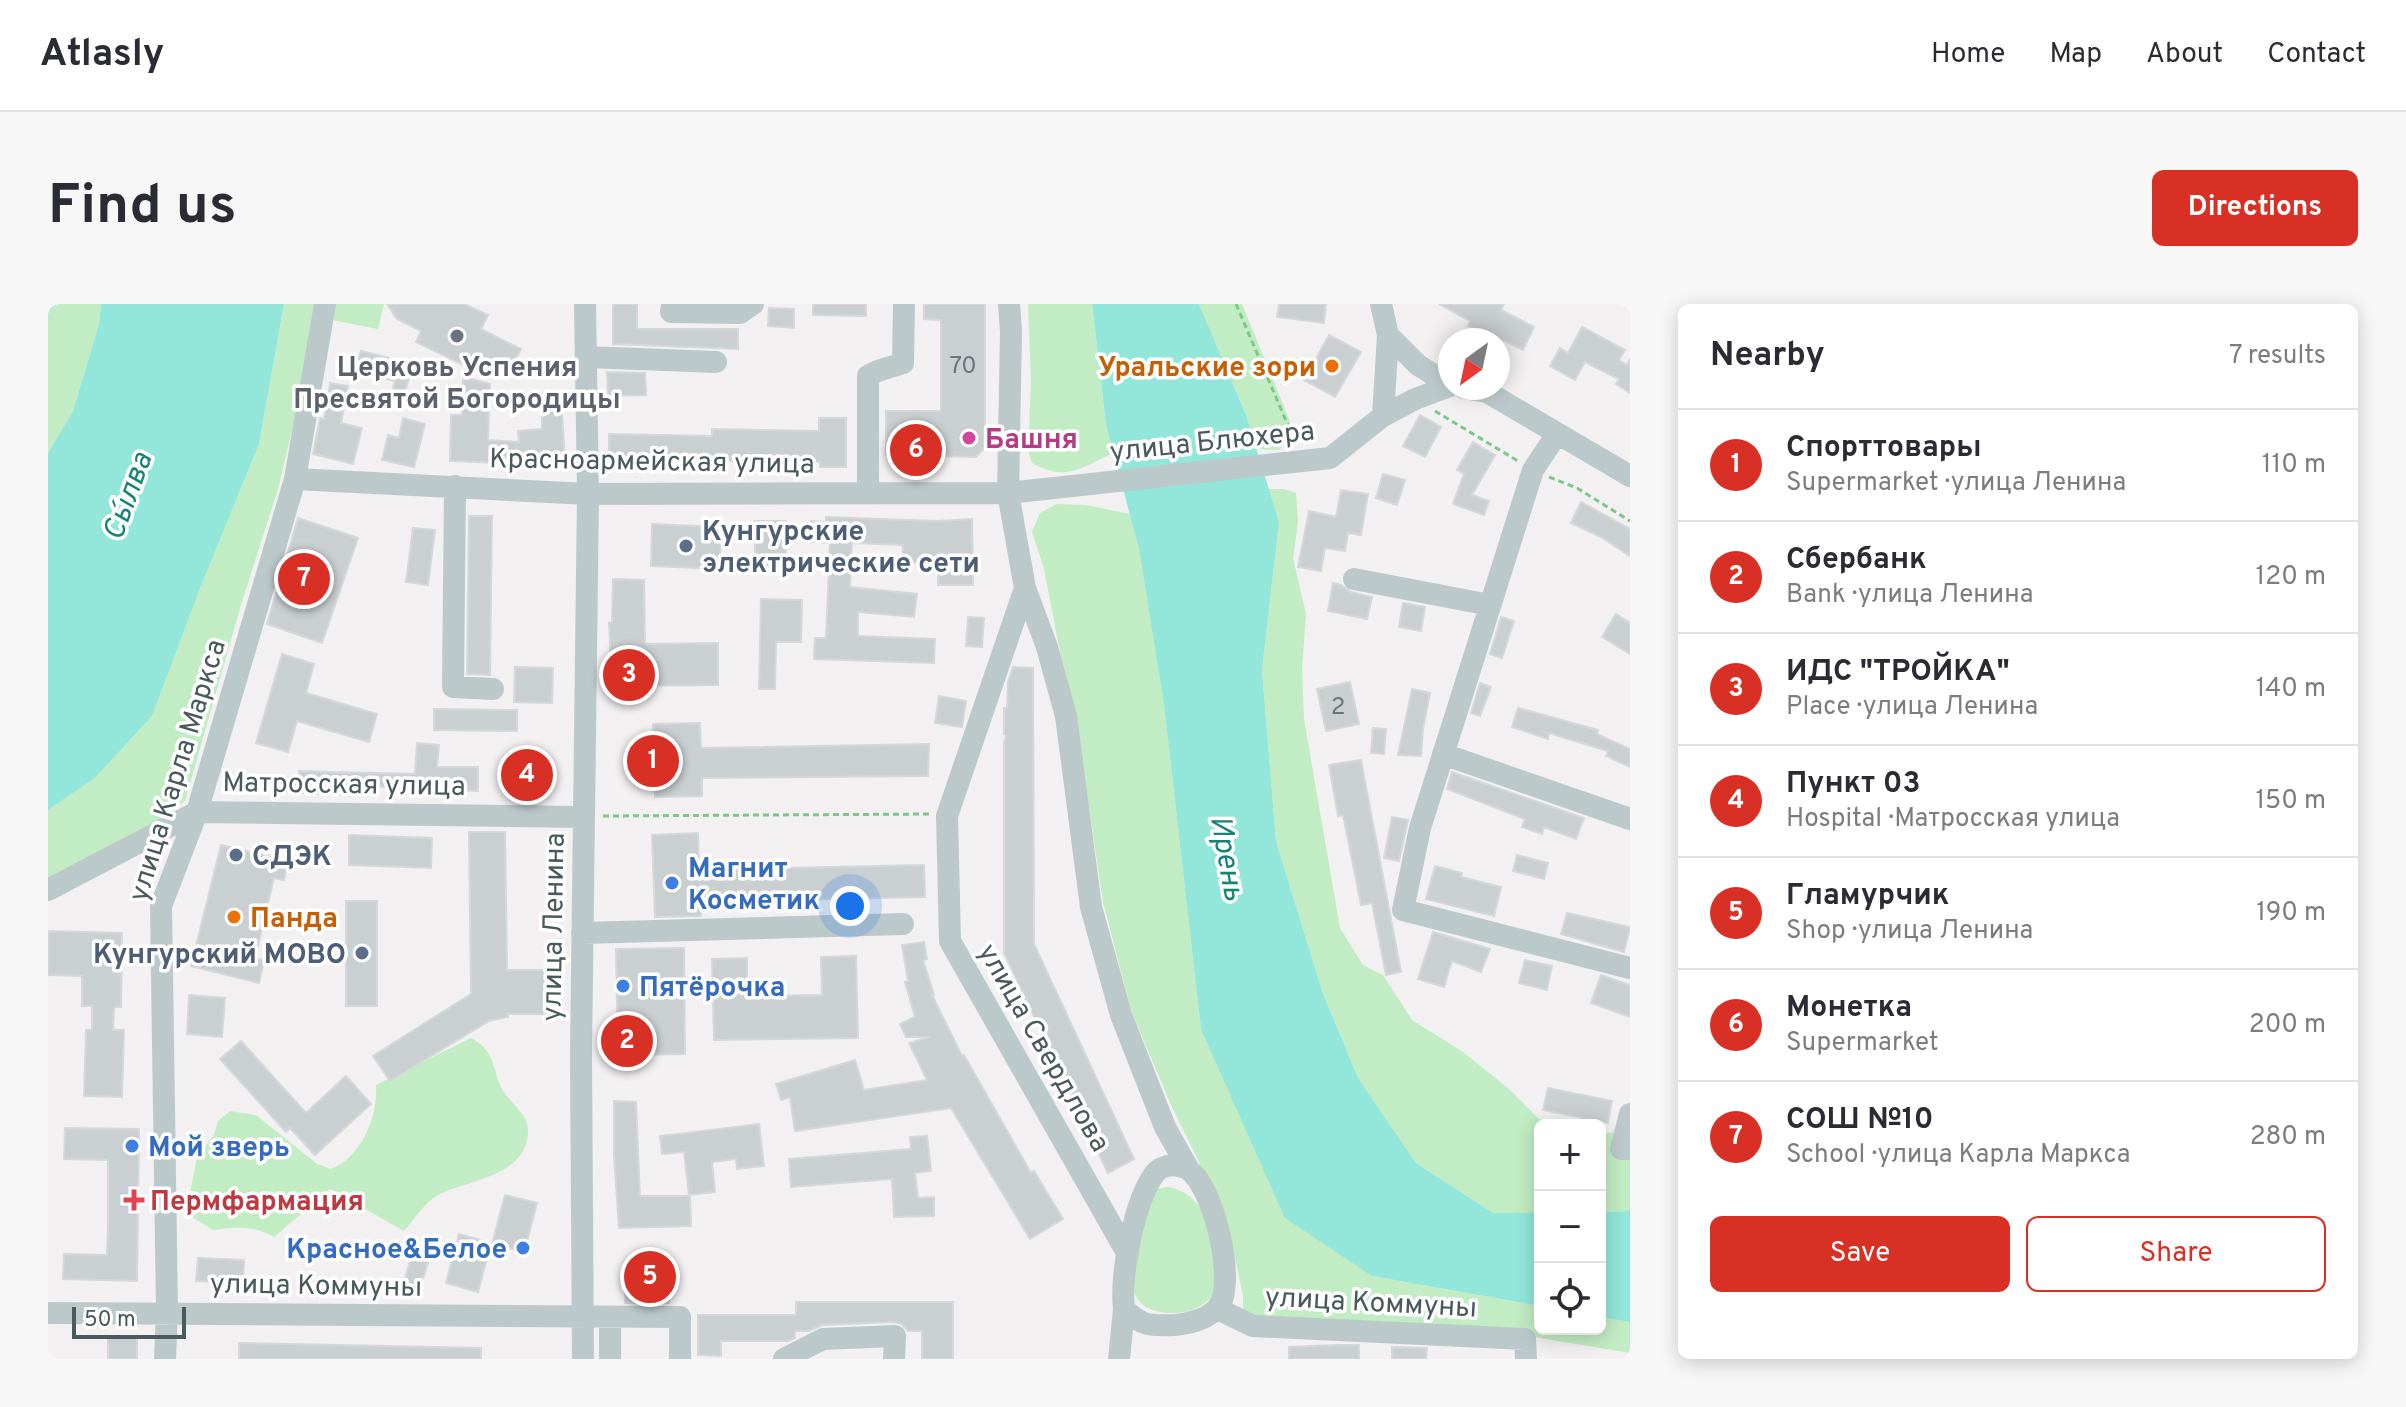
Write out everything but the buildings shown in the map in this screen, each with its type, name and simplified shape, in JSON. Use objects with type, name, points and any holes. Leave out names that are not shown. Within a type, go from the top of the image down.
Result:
[{"type":"street","name":"улица Карла Маркса","points":[[165,1359],[167,1312],[161,906],[197,812],[295,479],[325,304]]},
{"type":"street","name":"улица Ленина","points":[[583,1359],[582,933],[588,494],[585,304]]},
{"type":"street","points":[[672,304],[671,312],[740,313],[753,304]]},
{"type":"street","points":[[868,493],[868,376],[879,368],[892,368],[903,363],[904,304]]},
{"type":"street","name":"улица Свердлова","points":[[1009,304],[1008,493],[1025,588],[1047,647],[1066,716],[1091,907],[1121,1015],[1165,1127],[1211,1201],[1219,1227],[1226,1289],[1218,1309]]},
{"type":"street","points":[[1381,304],[1388,335],[1383,416]]},
{"type":"street","name":"улица Блюхера","points":[[1388,335],[1418,365],[1438,378]]},
{"type":"street","points":[[586,357],[716,362]]},
{"type":"street","name":"улица Блюхера","points":[[1008,493],[1330,458],[1383,416],[1438,390]]},
{"type":"street","points":[[1500,400],[1630,476]]},
{"type":"street","points":[[1557,434],[1533,470],[1420,828],[1403,910],[1630,968]]},
{"type":"street","name":"Красноармейская улица","points":[[295,479],[588,494],[1008,493]]},
{"type":"street","points":[[455,486],[453,687],[493,689]]},
{"type":"street","points":[[1354,579],[1490,605]]},
{"type":"street","name":"улица Свердлова","points":[[1025,588],[947,816],[950,941],[1126,1251]]},
{"type":"street","points":[[1443,754],[1630,819]]},
{"type":"street","name":"Матросская улица","points":[[48,890],[197,812],[583,817]]},
{"type":"street","points":[[582,933],[903,924]]},
{"type":"street","points":[[1625,1149],[1630,1114]]},
{"type":"street","points":[[1119,1356],[1126,1251],[1155,1173],[1165,1127]]},
{"type":"street","points":[[1155,1173],[1172,1165],[1189,1170]]},
{"type":"street","points":[[1124,1309],[1135,1320],[1149,1326],[1181,1325],[1218,1309]]},
{"type":"street","name":"улица Коммуны","points":[[1218,1309],[1253,1326],[1525,1349]]},
{"type":"street","name":"улица Коммуны","points":[[48,1313],[680,1317],[680,1359]]},
{"type":"street","points":[[610,1317],[610,1359]]},
{"type":"street","points":[[1119,1356],[1131,1340],[1149,1326]]},
{"type":"street","points":[[784,1359],[823,1339],[895,1336],[894,1359]]},
{"type":"path","points":[[1236,304],[1299,450],[1294,462]]},
{"type":"path","points":[[583,817],[906,813],[947,816]]},
{"type":"shaded area","points":[[48,304],[101,304],[99,324],[73,411],[48,453]]},
{"type":"shaded area","points":[[284,304],[319,304],[315,335],[278,489],[185,801],[158,822],[48,878],[48,810],[95,778],[152,716],[259,444]]},
{"type":"shaded area","points":[[335,304],[384,304],[378,329],[332,320]]},
{"type":"shaded area","points":[[1028,304],[1092,304],[1106,425],[1113,453],[1073,471],[1044,469],[1032,463],[1028,451],[1031,381]]},
{"type":"shaded area","points":[[1199,304],[1242,304],[1294,431],[1279,450],[1256,449],[1246,415]]},
{"type":"shaded area","points":[[1268,489],[1296,493],[1298,522],[1293,558],[1306,614],[1302,669],[1304,719],[1340,928],[1363,965],[1383,975],[1412,1020],[1463,1052],[1509,1089],[1539,1119],[1534,1119],[1534,1213],[1493,1213],[1416,1163],[1358,1078],[1322,991],[1276,841],[1262,670],[1279,522]]},
{"type":"shaded area","points":[[1057,504],[1086,505],[1130,514],[1139,549],[1164,705],[1201,1029],[1372,1276],[1534,1305],[1534,1335],[1606,1335],[1606,1318],[1630,1322],[1630,1353],[1528,1336],[1246,1315],[1227,1219],[1171,1105],[1131,1010],[1103,902],[1075,712],[1044,569],[1032,532],[1040,513]]},
{"type":"shaded area","points":[[471,1038],[489,1054],[502,1089],[527,1124],[526,1145],[508,1167],[433,1198],[404,1231],[330,1189],[274,1237],[244,1228],[213,1230],[189,1215],[197,1157],[214,1135],[218,1121],[230,1111],[256,1115],[317,1164],[331,1169],[351,1155],[366,1134],[374,1110],[376,1085]]},
{"type":"shaded area","points":[[1630,1132],[1630,1211],[1606,1212],[1606,1133]]},
{"type":"shaded area","points":[[1167,1187],[1188,1195],[1198,1205],[1214,1239],[1214,1292],[1197,1308],[1185,1312],[1158,1312],[1147,1307],[1138,1300],[1133,1284],[1138,1228],[1157,1189]]},
{"type":"water","name":"Сы́лва","points":[[101,304],[284,304],[259,444],[152,716],[95,778],[48,810],[48,453],[73,411],[99,324]]},
{"type":"water","name":"Ирень","points":[[1092,304],[1199,304],[1246,415],[1279,522],[1262,670],[1276,841],[1322,991],[1358,1078],[1416,1163],[1493,1213],[1534,1213],[1534,1305],[1372,1276],[1285,1218],[1201,1029],[1164,705],[1139,549],[1106,425]]},
{"type":"water","points":[[1630,1211],[1630,1322],[1606,1318],[1606,1212]]},
{"type":"place","name":"Церковь Успения Пресвятой Богородицы","points":[[457,336]]},
{"type":"place","name":"Уральские зори","points":[[1332,366]]},
{"type":"place","name":"Башня","points":[[969,438]]},
{"type":"place","name":"Монетка","points":[[916,450]]},
{"type":"place","name":"Кунгурские электрические сети","points":[[686,546]]},
{"type":"place","name":"СОШ №10","points":[[304,579]]},
{"type":"place","name":"ИДС \"ТРОЙКА\"","points":[[629,675]]},
{"type":"place","name":"Спорттовары","points":[[653,761]]},
{"type":"place","name":"Пункт 03","points":[[527,775]]},
{"type":"place","name":"СДЭК","points":[[236,855]]},
{"type":"place","name":"Магнит Косметик","points":[[672,883]]},
{"type":"place","name":"Панда","points":[[234,917]]},
{"type":"place","name":"Кунгурский МОВО","points":[[362,953]]},
{"type":"place","name":"Пятёрочка","points":[[623,986]]},
{"type":"place","name":"Сбербанк","points":[[627,1041]]},
{"type":"place","name":"Мой зверь","points":[[132,1146]]},
{"type":"place","name":"Пермфармация","points":[[134,1200]]},
{"type":"place","name":"Красное&Белое","points":[[523,1248]]},
{"type":"place","name":"Гламурчик","points":[[650,1277]]}]
